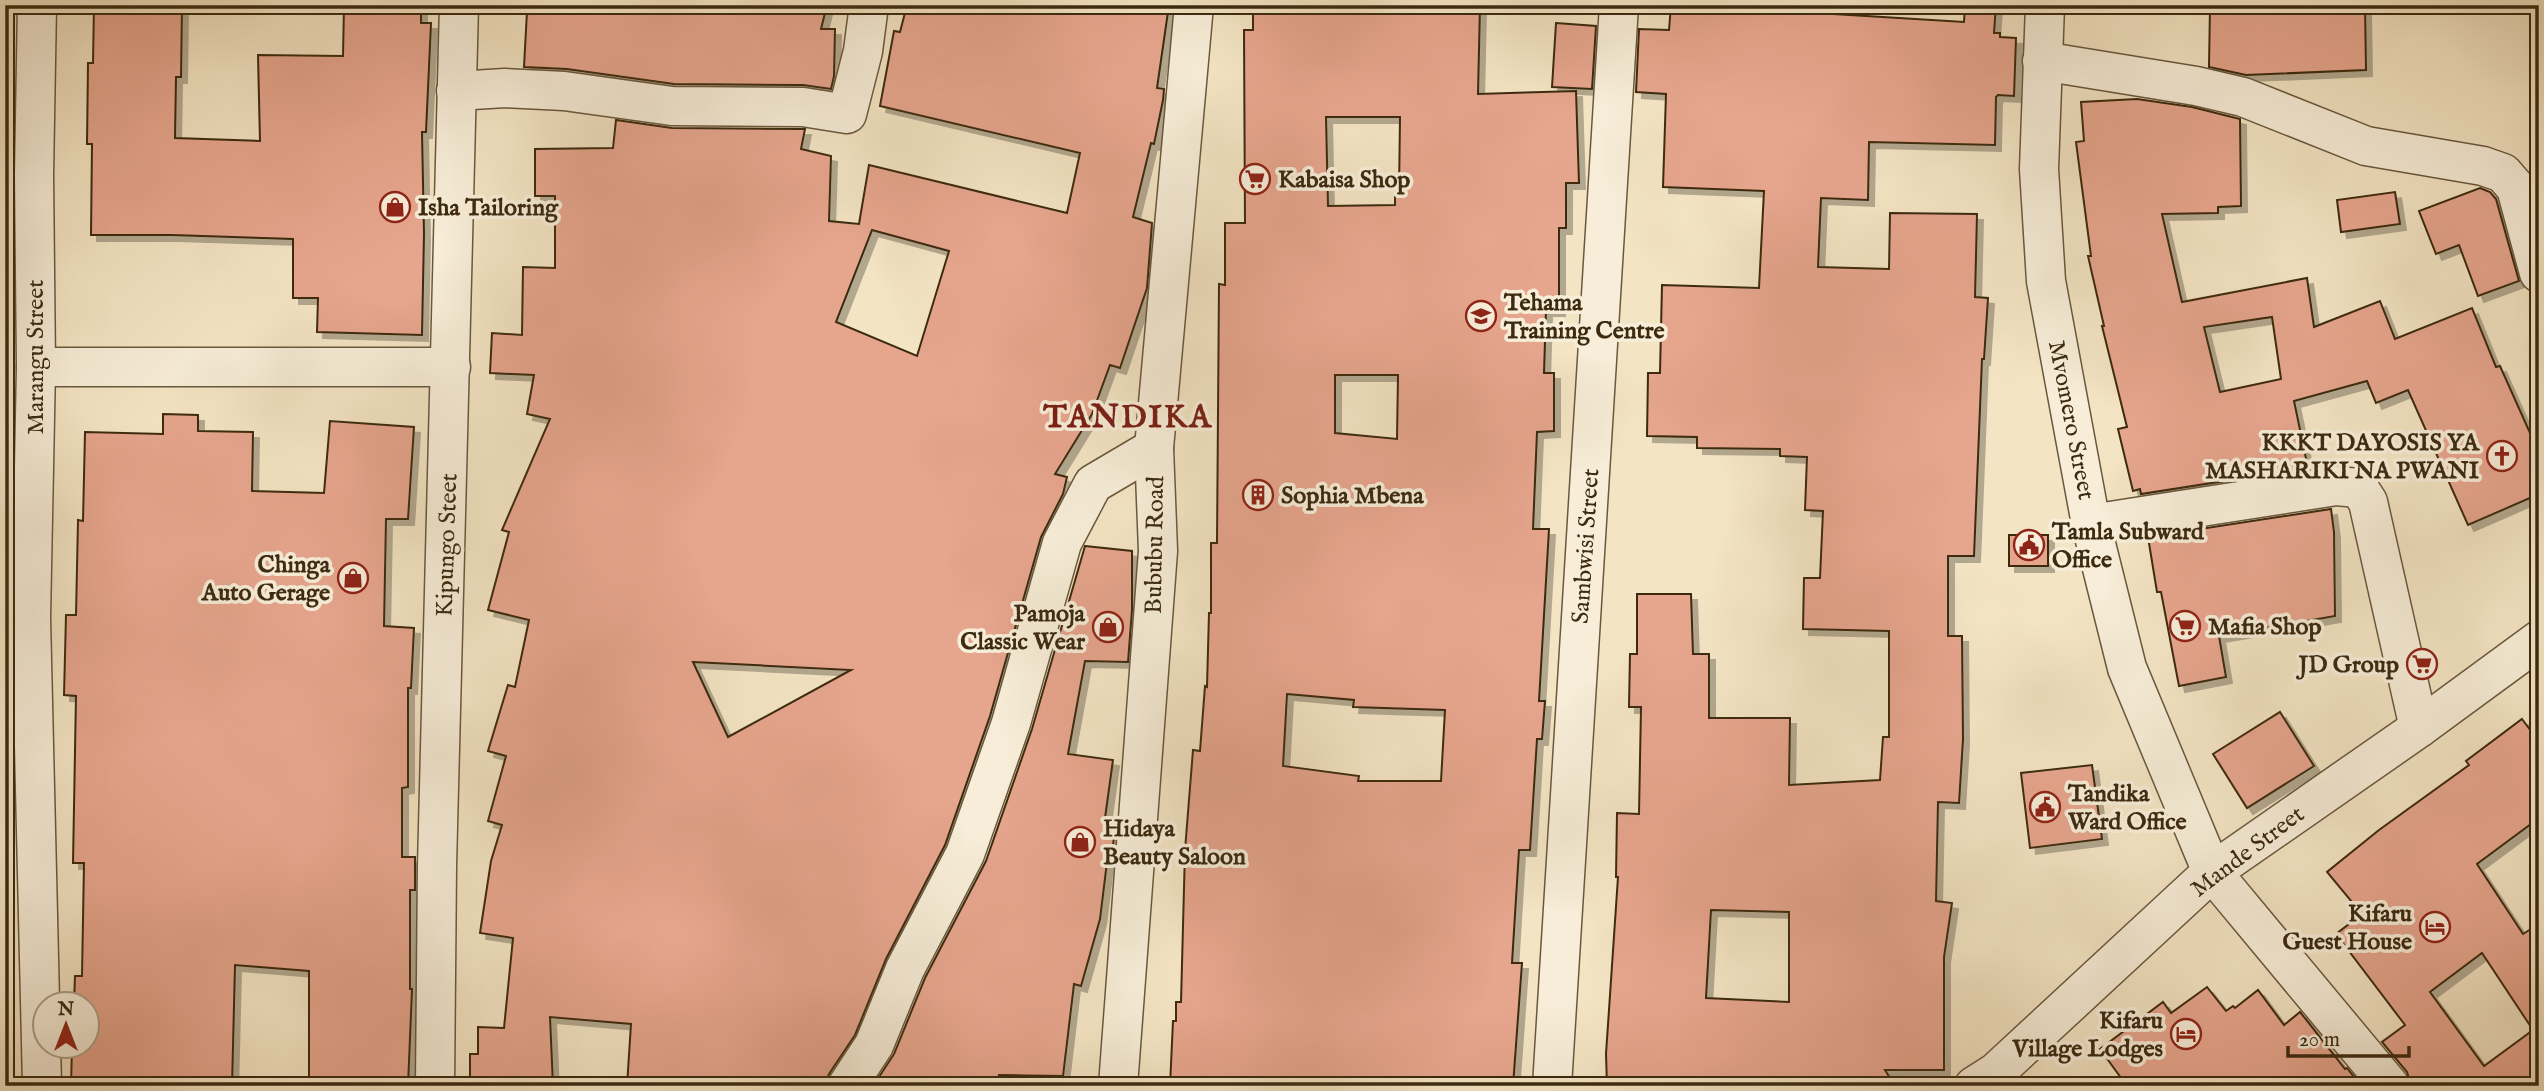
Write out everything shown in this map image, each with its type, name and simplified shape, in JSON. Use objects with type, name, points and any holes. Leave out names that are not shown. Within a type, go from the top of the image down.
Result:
[{"type":"street","name":"Marangu Street","points":[[37,5],[20,175],[36,367],[18,617],[42,1086]]},
{"type":"street","name":"Kipungo Steet","points":[[435,1086],[437,866],[459,5]]},
{"type":"street","points":[[456,91],[505,88],[564,91],[672,106],[803,107],[847,114],[863,51],[869,5]]},
{"type":"street","name":"Bububu Road","points":[[1118,1086],[1158,551],[1154,448],[1194,5]]},
{"type":"street","name":"Sambwisi Street","points":[[1552,1086],[1619,5]]},
{"type":"street","name":"Mvomero Street","points":[[2045,5],[2039,169],[2046,281],[2091,524],[2127,668],[2212,872],[2390,1086]]},
{"type":"street","points":[[2042,61],[2196,86],[2243,97],[2366,146],[2483,166],[2503,173],[2516,188],[2539,273]]},
{"type":"street","points":[[36,367],[451,367]]},
{"type":"street","points":[[847,1086],[874,1045],[905,969],[965,854],[1011,723],[1062,543],[1093,484],[1154,448]]},
{"type":"street","points":[[2091,524],[2336,486],[2359,488],[2368,502],[2419,728]]},
{"type":"street","name":"Mande Street","points":[[1974,1086],[1996,1072],[2212,872],[2419,728],[2539,640]]},
{"type":"building","points":[[94,5],[182,5],[181,77],[176,77],[175,138],[260,141],[258,55],[343,56],[344,5],[421,5],[421,23],[431,23],[426,132],[422,132],[422,335],[317,332],[318,298],[293,298],[293,239],[91,235],[92,144],[87,144],[88,63],[93,63]]},
{"type":"building","points":[[598,5],[827,5],[821,29],[835,29],[834,76],[831,89],[803,85],[674,84],[567,69],[524,67],[527,11],[598,13]]},
{"type":"building","points":[[907,5],[1169,5],[1157,88],[1164,89],[1163,100],[1154,144],[1151,143],[1133,217],[1152,223],[1147,288],[1120,368],[1110,365],[1092,414],[1055,474],[1067,477],[1063,494],[1041,537],[990,716],[945,845],[886,959],[855,1035],[829,1074],[825,1086],[627,1086],[631,1024],[550,1017],[553,1086],[470,1086],[470,1054],[478,1054],[478,1027],[504,1028],[513,938],[480,933],[491,861],[502,825],[488,821],[506,756],[488,751],[508,685],[515,687],[529,620],[488,610],[509,532],[502,530],[550,419],[527,414],[534,375],[490,373],[492,333],[522,335],[523,267],[555,268],[555,196],[535,196],[535,149],[613,148],[616,120],[672,128],[805,129],[801,149],[831,156],[829,221],[859,224],[869,165],[1067,213],[1080,153],[880,106],[894,31],[900,32]],"holes":[[[872,230],[949,251],[917,356],[836,322]],[[693,662],[851,670],[728,737]]]},
{"type":"building","points":[[1253,5],[1480,5],[1478,94],[1576,91],[1579,183],[1566,183],[1566,228],[1559,228],[1559,310],[1546,310],[1544,373],[1554,373],[1554,431],[1537,432],[1533,529],[1549,529],[1539,701],[1545,701],[1542,739],[1537,739],[1530,850],[1519,850],[1512,963],[1522,963],[1513,1086],[1170,1086],[1173,1021],[1176,1021],[1176,1002],[1181,1002],[1185,850],[1193,750],[1200,751],[1211,613],[1211,543],[1217,543],[1219,284],[1225,285],[1225,223],[1245,223],[1244,30],[1253,30]],"holes":[[[1326,117],[1400,117],[1399,193],[1395,193],[1395,205],[1328,206]],[[1335,375],[1398,375],[1397,439],[1335,433]],[[1287,694],[1354,700],[1353,707],[1445,710],[1441,781],[1358,781],[1359,776],[1283,766]]]},
{"type":"building","points":[[1671,5],[1835,5],[1834,14],[1964,22],[1965,5],[1996,5],[1994,33],[2000,33],[2000,37],[2016,38],[2014,96],[1996,97],[1995,145],[1869,142],[1868,200],[1821,198],[1818,267],[1889,269],[1890,213],[1977,214],[1975,297],[1988,298],[1982,359],[1974,556],[1948,556],[1948,636],[1962,636],[1963,739],[1959,803],[1938,802],[1936,901],[1952,903],[1944,957],[1944,1070],[1885,1070],[1895,1086],[1607,1086],[1606,1054],[1618,877],[1617,813],[1639,814],[1641,707],[1629,707],[1630,654],[1637,654],[1637,594],[1691,594],[1693,654],[1709,654],[1709,718],[1790,718],[1789,785],[1880,780],[1883,737],[1889,737],[1889,631],[1803,629],[1804,578],[1820,578],[1823,511],[1805,510],[1807,457],[1780,456],[1780,449],[1697,448],[1697,437],[1647,436],[1648,373],[1660,373],[1662,285],[1759,288],[1764,191],[1663,187],[1666,94],[1636,92],[1639,29],[1669,30]],"holes":[[[1711,910],[1789,912],[1789,1002],[1706,998]]]},
{"type":"building","points":[[2365,5],[2366,70],[2246,75],[2209,67],[2210,7]]},
{"type":"building","points":[[1556,23],[1596,26],[1592,89],[1552,87]]},
{"type":"building","points":[[2137,99],[2192,107],[2240,119],[2241,206],[2218,207],[2218,213],[2162,214],[2182,302],[2307,278],[2314,327],[2380,301],[2395,339],[2472,308],[2496,367],[2500,366],[2539,453],[2539,494],[2468,525],[2408,390],[2376,403],[2367,381],[2294,401],[2308,468],[2141,494],[2140,489],[2133,491],[2118,429],[2127,427],[2088,256],[2091,256],[2076,142],[2084,141],[2081,102]],"holes":[[[2272,317],[2281,379],[2220,392],[2204,327]]]},
{"type":"building","points":[[2480,188],[2490,192],[2496,199],[2519,281],[2478,296],[2459,245],[2436,254],[2419,211]]},
{"type":"building","points":[[2395,192],[2400,224],[2341,232],[2337,200]]},
{"type":"building","points":[[163,414],[198,415],[198,431],[253,432],[252,491],[324,493],[330,421],[414,427],[408,519],[386,519],[384,626],[414,628],[411,688],[408,688],[408,787],[402,788],[402,857],[415,857],[415,890],[410,890],[412,989],[408,1086],[309,1086],[309,971],[235,965],[232,1086],[71,1086],[72,1060],[102,1060],[102,990],[74,990],[75,976],[82,976],[84,863],[73,863],[76,696],[64,695],[66,615],[76,615],[78,520],[83,521],[85,432],[163,434]]},
{"type":"building","points":[[2331,509],[2334,532],[2335,616],[2219,636],[2226,677],[2179,686],[2161,592],[2157,592],[2148,537]]},
{"type":"building","name":"Tamla Subward Office","points":[[2009,535],[2048,535],[2048,566],[2009,566]]},
{"type":"building","points":[[1085,546],[1132,551],[1132,610],[1128,662],[1085,661],[1068,754],[1113,760],[1105,818],[1116,819],[1100,919],[1081,986],[1074,984],[1063,1076],[999,1075],[998,1086],[873,1086],[894,1054],[925,978],[986,861],[1032,729]]},
{"type":"building","points":[[2280,712],[2314,766],[2247,808],[2213,754]]},
{"type":"building","points":[[2522,719],[2539,742],[2539,818],[2477,864],[2523,934],[2539,924],[2539,1086],[2411,1086],[2407,1072],[2382,1042],[2405,1025],[2336,934],[2362,914],[2327,872],[2379,830],[2469,765],[2466,761]],"holes":[[[2482,953],[2533,1030],[2484,1066],[2430,992]]]},
{"type":"building","name":"Tandika Ward Office","points":[[2092,765],[2102,839],[2030,848],[2021,773]]},
{"type":"building","points":[[2207,987],[2226,1011],[2233,1006],[2235,1008],[2258,990],[2284,1025],[2300,1012],[2361,1086],[2127,1086],[2100,1049],[2163,1002],[2171,1013]]},
{"type":"waterway","points":[[5,214],[18,222],[22,234]]},
{"type":"waterway","points":[[10,775],[13,654]]},
{"type":"waterway","points":[[5,993],[9,810]]},
{"type":"place","name":"Kabaisa Shop","points":[[1255,179]]},
{"type":"place","name":"Isha Tailoring","points":[[395,207]]},
{"type":"place","name":"Tehama Training Centre","points":[[1481,316]]},
{"type":"place","name":"KKKT DAYOSIS YA MASHARIKI NA PWANI","points":[[2502,456]]},
{"type":"place","name":"Sophia Mbena","points":[[1258,495]]},
{"type":"place","name":"Tamla Subward Office","points":[[2029,545]]},
{"type":"place","name":"Chinga Auto Gerage","points":[[353,578]]},
{"type":"place","name":"Mafia Shop","points":[[2185,626]]},
{"type":"place","name":"Pamoja Classic Wear","points":[[1108,627]]},
{"type":"place","name":"JD Group","points":[[2422,664]]},
{"type":"place","name":"Tandika Ward Office","points":[[2045,807]]},
{"type":"place","name":"Hidaya Beauty Saloon","points":[[1080,842]]},
{"type":"place","name":"Kifaru Guest House","points":[[2435,927]]},
{"type":"place","name":"Kifaru Village Lodges","points":[[2186,1034]]},
{"type":"district","name":"TANDIKA","points":[[1128,416]]}]
